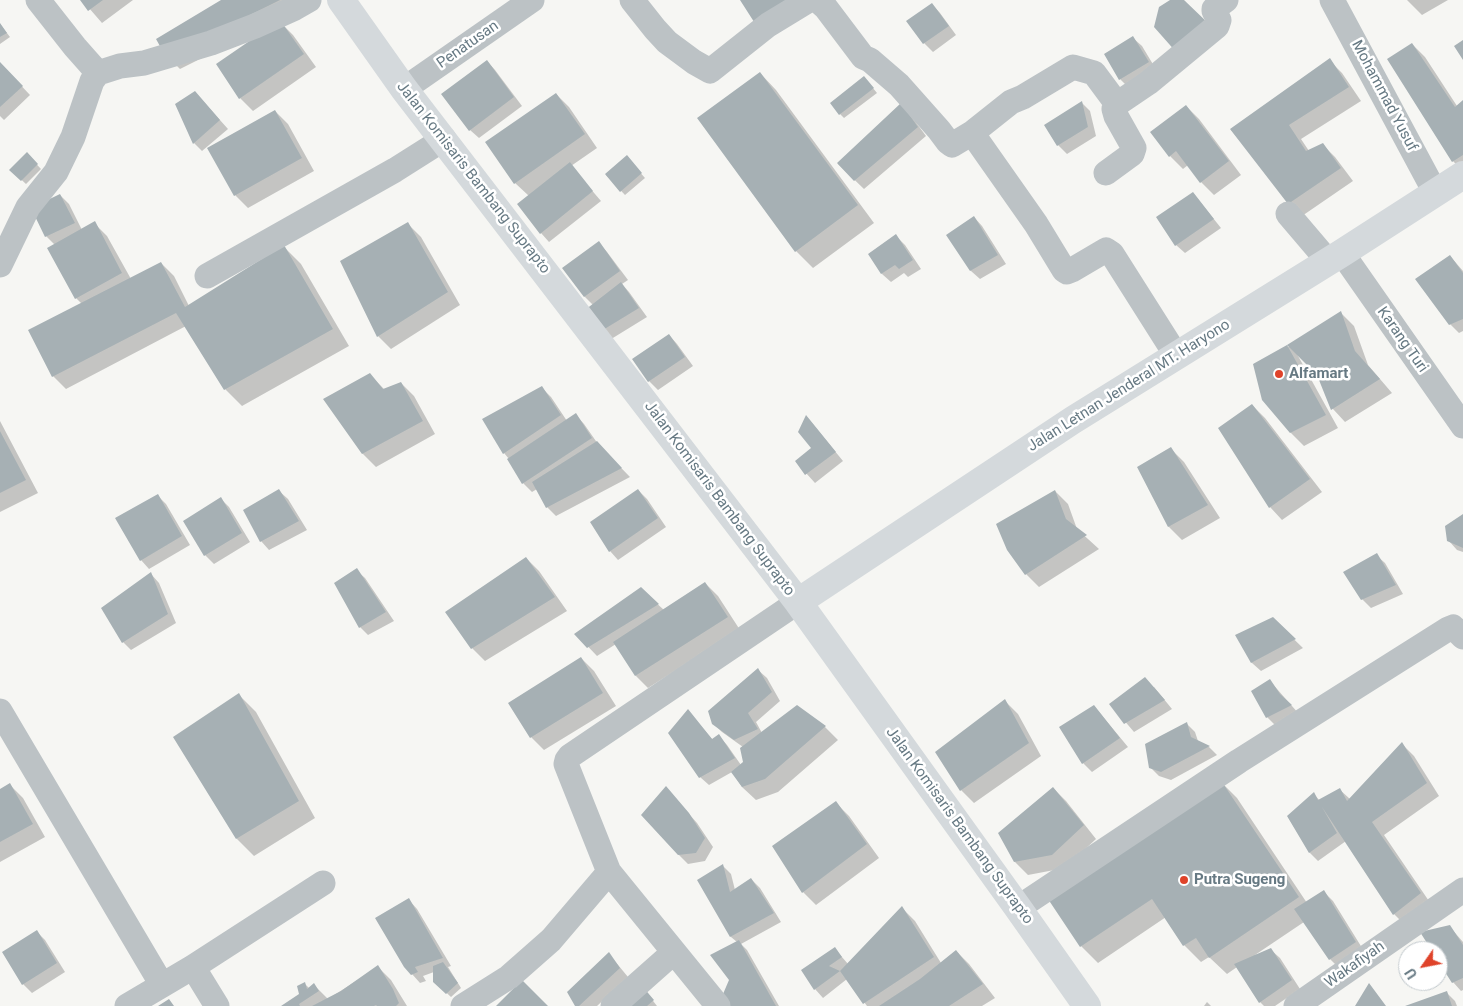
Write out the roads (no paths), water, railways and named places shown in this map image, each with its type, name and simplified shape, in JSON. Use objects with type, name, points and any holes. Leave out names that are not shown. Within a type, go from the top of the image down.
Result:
[{"type":"main road","name":"Jalan Komisaris Bambang Suprapto","points":[[341,0],[404,89],[798,602],[1087,1006]]},
{"type":"main road","name":"Jalan Letnan Jenderal MT. Haryono","points":[[798,602],[1073,420],[1463,175]]},
{"type":"street","points":[[38,0],[98,73]]},
{"type":"street","points":[[3,248],[28,207],[56,172],[73,137],[92,81],[98,73],[120,66],[144,64],[211,42],[255,26],[309,0]]},
{"type":"street","name":"Penatusan","points":[[404,89],[532,0]]},
{"type":"street","points":[[632,0],[667,42],[710,71],[768,25],[809,0]]},
{"type":"street","points":[[817,0],[826,8],[863,57],[870,60],[899,86],[948,142],[955,145],[1011,102],[1024,97],[1073,67],[1094,73],[1117,104]]},
{"type":"street","points":[[1106,173],[1132,154],[1134,148],[1116,116],[1114,109],[1117,104],[1148,83],[1218,26],[1219,20],[1214,8],[1226,0]]},
{"type":"street","name":"Mohammad Yusuf","points":[[1332,0],[1435,192]]},
{"type":"street","points":[[972,133],[1036,224],[1064,270],[1066,272],[1072,270],[1106,250],[1112,254],[1176,355]]},
{"type":"street","points":[[207,276],[395,170],[444,139]]},
{"type":"street","name":"Karang Turi","points":[[1288,214],[1335,257],[1463,426]]},
{"type":"street","points":[[718,1006],[609,872],[566,764],[567,760],[798,602]]},
{"type":"street","points":[[1018,908],[1239,761],[1448,629],[1453,627],[1463,636]]},
{"type":"street","points":[[0,710],[162,985]]},
{"type":"street","points":[[463,1006],[509,978],[551,940],[609,872]]},
{"type":"street","points":[[127,1006],[193,967],[323,883]]},
{"type":"street","name":"Wakafiyah","points":[[1296,1006],[1463,890]]},
{"type":"street","points":[[614,1006],[674,952]]},
{"type":"street","points":[[193,967],[217,1006]]},
{"type":"place","name":"Alfamart","points":[[1279,374]]},
{"type":"place","name":"Putra Sugeng","points":[[1184,880]]}]
